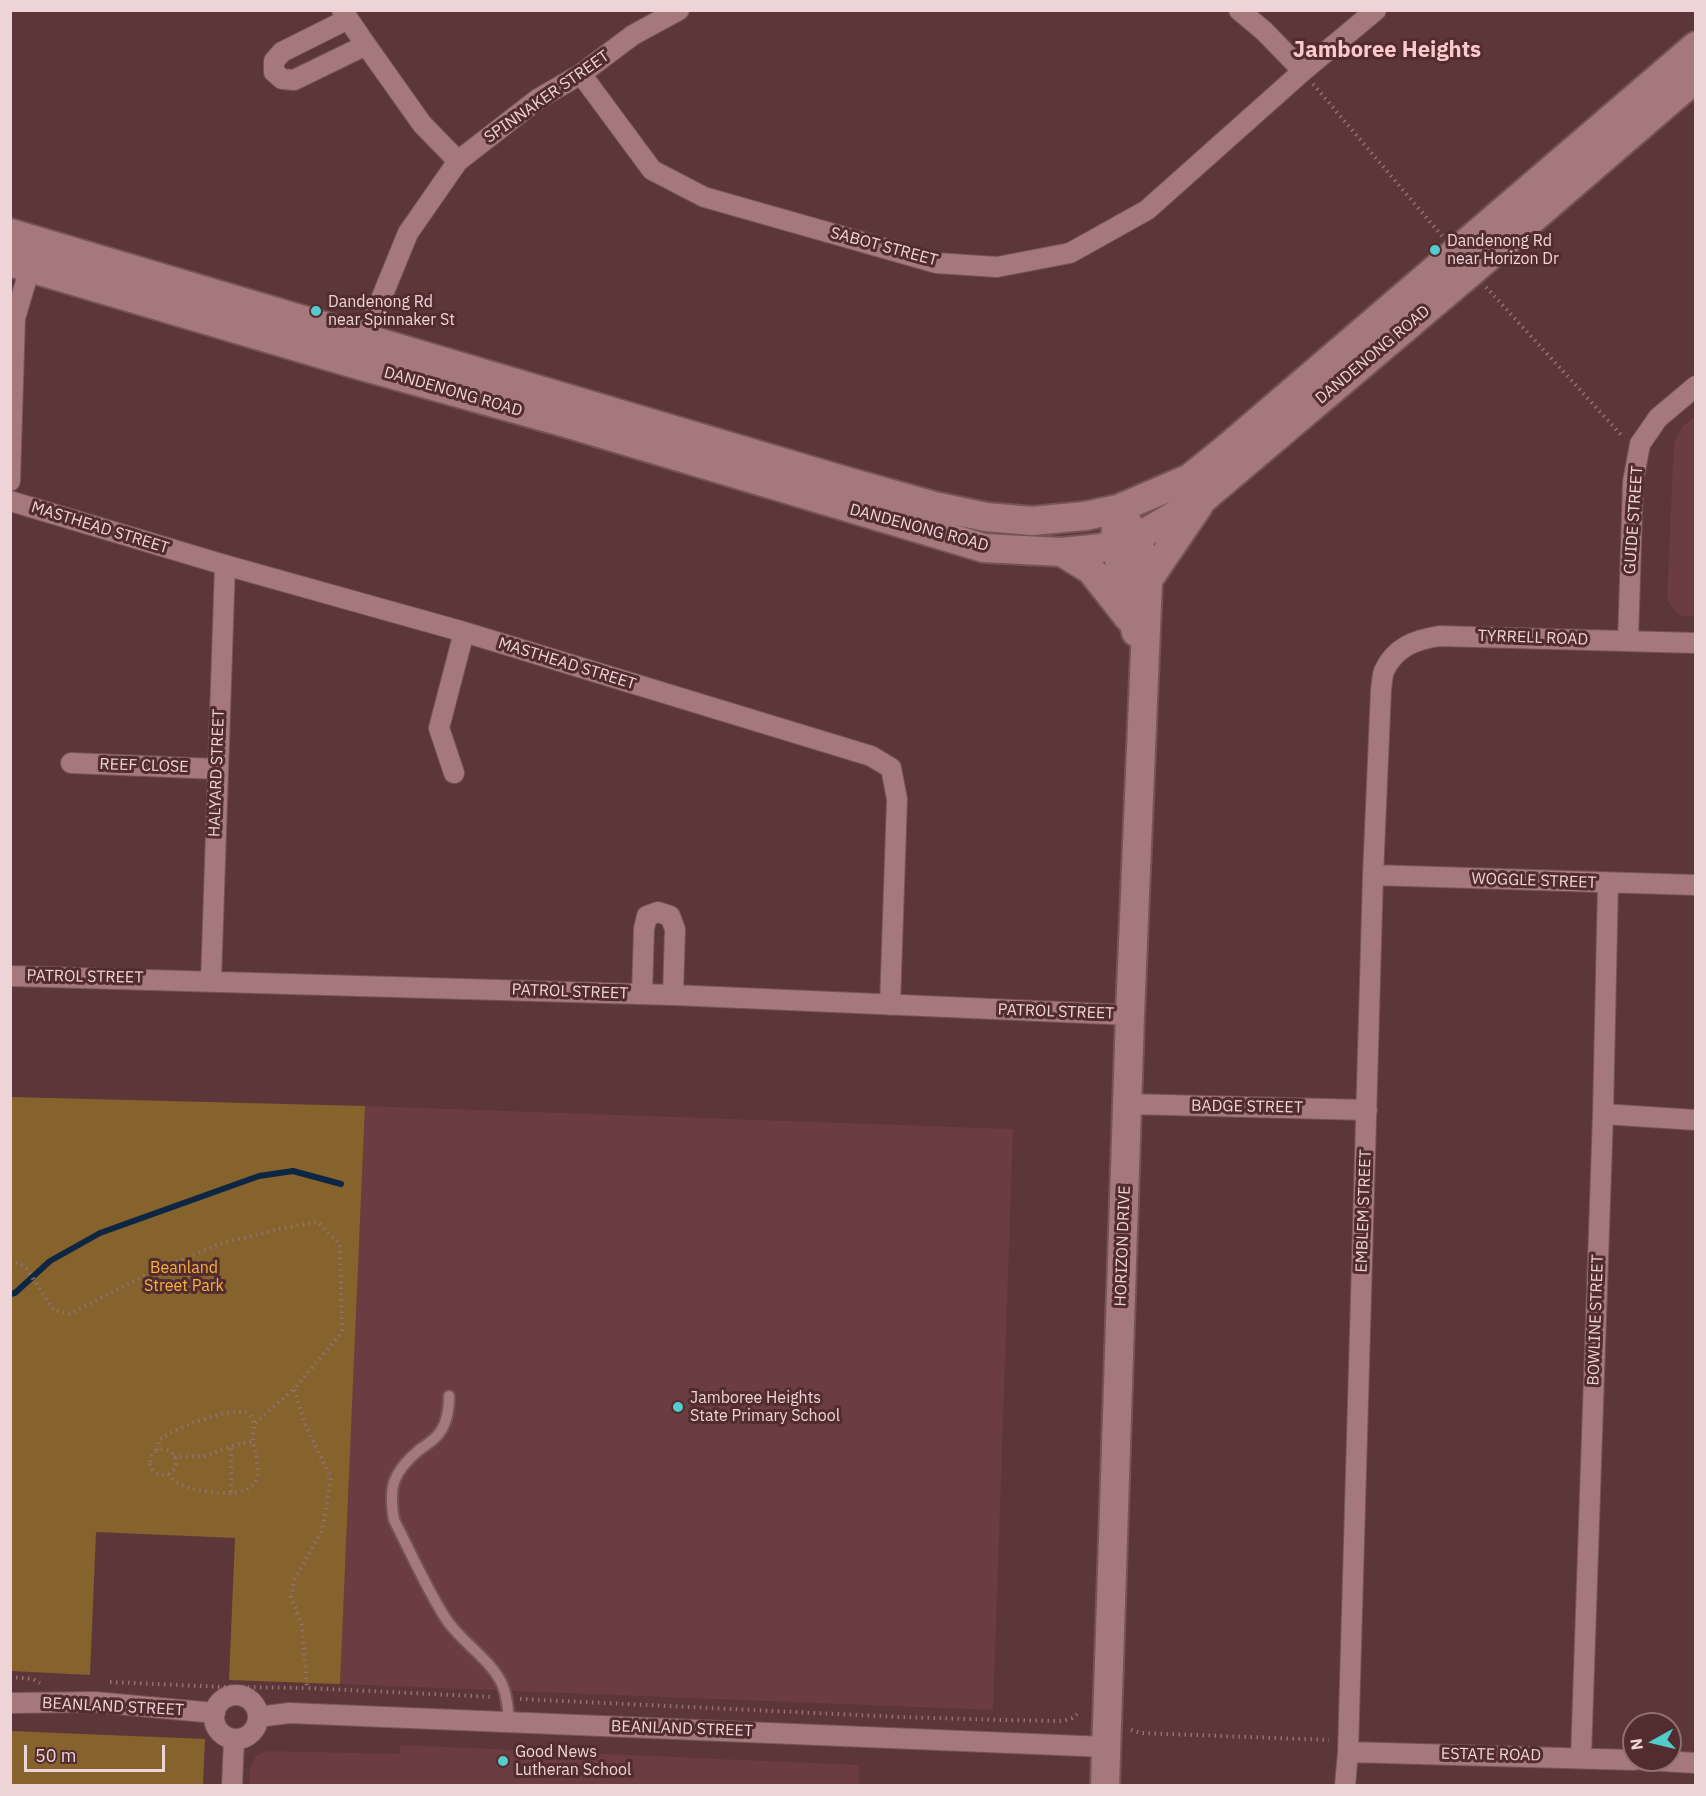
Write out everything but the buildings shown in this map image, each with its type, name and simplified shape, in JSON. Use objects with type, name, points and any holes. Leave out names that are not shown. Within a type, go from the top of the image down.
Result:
[{"type":"main road","name":"DANDENONG ROAD","points":[[20,265],[566,423],[984,548],[1062,552],[1101,548],[1126,540],[1204,498],[1464,262],[1695,46]]},
{"type":"main road","name":"DANDENONG ROAD","points":[[18,235],[934,506],[986,517],[1032,520],[1093,515],[1118,509],[1190,478],[1695,78]]},
{"type":"main road","points":[[1148,580],[1204,498]]},
{"type":"main road","name":"HORIZON DRIVE","points":[[1118,509],[1126,540],[1142,706]]},
{"type":"main road","name":"HORIZON DRIVE","points":[[1105,1785],[1130,1015],[1148,580],[1126,540]]},
{"type":"main road","points":[[1062,552],[1091,570],[1135,626]]},
{"type":"street","name":"SPINNAKER STREET","points":[[356,364],[364,337],[408,233],[458,161],[538,99],[580,74],[633,35],[679,10]]},
{"type":"street","points":[[1239,10],[1264,31],[1303,71]]},
{"type":"street","name":"SABOT STREET","points":[[580,74],[652,170],[704,197],[936,263],[998,267],[1070,253],[1147,210],[1303,71],[1376,10]]},
{"type":"street","points":[[366,45],[294,80],[282,79],[274,72],[274,61],[282,52],[345,15],[422,124],[458,161]]},
{"type":"street","points":[[10,481],[13,310],[20,265],[18,235]]},
{"type":"street","name":"GUIDE STREET","points":[[1628,641],[1633,482],[1641,444],[1658,418],[1695,386]]},
{"type":"street","name":"MASTHEAD STREET","points":[[10,501],[225,565],[464,632],[871,756],[891,768],[897,799],[890,1005]]},
{"type":"street","name":"HALYARD STREET","points":[[211,981],[225,565]]},
{"type":"street","points":[[454,773],[439,728],[464,632]]},
{"type":"street","name":"TYRRELL ROAD","points":[[1384,671],[1397,652],[1418,639],[1439,636],[1695,643]]},
{"type":"street","name":"EMBLEM STREET","points":[[1345,1785],[1348,1747],[1373,875],[1381,690],[1384,671]]},
{"type":"street","name":"REEF CLOSE","points":[[71,763],[217,769]]},
{"type":"street","name":"WOGGLE STREET","points":[[1373,875],[1695,885]]},
{"type":"street","name":"BOWLINE STREET","points":[[1581,1757],[1604,1114],[1608,883]]},
{"type":"street","points":[[642,994],[644,929],[647,916],[658,912],[670,916],[675,929],[673,995]]},
{"type":"street","name":"PATROL STREET","points":[[10,976],[673,995],[1130,1015]]},
{"type":"street","name":"BADGE STREET","points":[[1128,1104],[1367,1110]]},
{"type":"street","points":[[1604,1114],[1695,1120]]},
{"type":"street","points":[[240,1695],[252,1703],[256,1709],[257,1724],[248,1735],[234,1739],[218,1729],[215,1724],[215,1713],[219,1703],[225,1698],[240,1695]]},
{"type":"street","name":"BEANLAND STREET","points":[[10,1703],[95,1702],[215,1713]]},
{"type":"street","name":"BEANLAND STREET","points":[[258,1717],[289,1713],[1106,1747]]},
{"type":"street","points":[[232,1785],[234,1739]]},
{"type":"street","name":"ESTATE ROAD","points":[[1348,1747],[1622,1759]]},
{"type":"lane","points":[[448,1396],[449,1411],[438,1435],[405,1462],[397,1472],[392,1489],[394,1520],[452,1628],[495,1672],[502,1683],[507,1698],[509,1722]]},
{"type":"path","points":[[1303,71],[1464,262],[1623,437],[1641,444]]},
{"type":"path","points":[[10,1261],[25,1266],[53,1310],[70,1314],[150,1274],[219,1244],[279,1228],[318,1222],[340,1245],[342,1332],[294,1389],[254,1424]]},
{"type":"path","points":[[294,1389],[304,1422],[331,1478],[322,1531],[294,1580],[291,1597],[302,1626],[307,1688]]},
{"type":"path","points":[[289,1394],[298,1402]]},
{"type":"path","points":[[235,1412],[246,1413],[252,1417],[254,1424],[256,1481],[250,1489],[218,1493],[191,1488],[175,1481],[168,1474],[159,1474],[150,1465],[151,1456],[157,1450],[159,1440],[166,1434],[190,1424],[235,1412]]},
{"type":"path","points":[[174,1457],[179,1455],[204,1456],[254,1442]]},
{"type":"path","points":[[231,1447],[231,1492]]},
{"type":"path","points":[[157,1450],[169,1451],[174,1457],[174,1468],[168,1474]]},
{"type":"path","points":[[10,1677],[33,1679],[44,1685]]},
{"type":"path","points":[[110,1682],[307,1688],[888,1717],[1062,1721],[1077,1714]]},
{"type":"path","points":[[1131,1730],[1141,1733],[1348,1747]]},
{"type":"shaded area","points":[[1695,416],[1695,616],[1681,616],[1667,600],[1674,442],[1683,426]]},
{"type":"shaded area","name":"Jamboree Heights State Primary School","points":[[365,1106],[1013,1129],[993,1710],[340,1684]]},
{"type":"shaded area","name":"Good News Lutheran School","points":[[400,1745],[859,1765],[859,1785],[249,1785],[250,1769],[256,1756],[267,1751],[400,1754]]},
{"type":"green space","name":"Beanland Street Park","points":[[11,1097],[365,1106],[340,1684],[229,1680],[235,1538],[96,1532],[90,1675],[11,1671]]},
{"type":"green space","points":[[11,1731],[205,1739],[203,1785],[11,1785]]},
{"type":"waterway","points":[[10,1294],[15,1293],[50,1261],[100,1233],[259,1176],[293,1171],[341,1184]]},
{"type":"place","name":"Dandenong Rd near Horizon Dr","points":[[1435,250]]},
{"type":"place","name":"Dandenong Rd near Spinnaker St","points":[[316,311]]},
{"type":"place","name":"Jamboree Heights State Primary School","points":[[678,1407]]},
{"type":"place","name":"Good News Lutheran School","points":[[503,1761]]},
{"type":"district","name":"Jamboree Heights","points":[[1387,51]]}]
